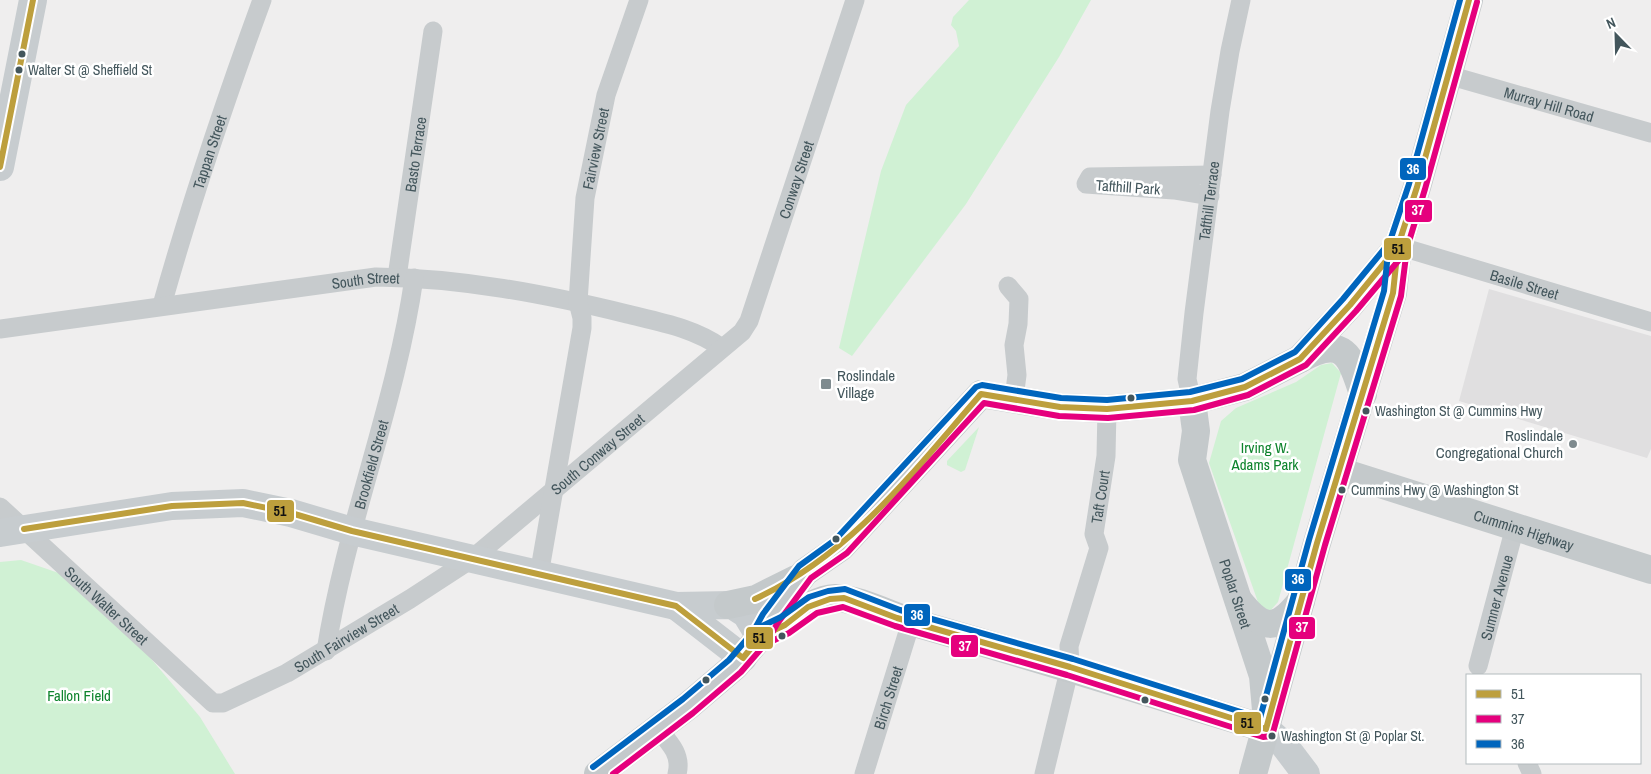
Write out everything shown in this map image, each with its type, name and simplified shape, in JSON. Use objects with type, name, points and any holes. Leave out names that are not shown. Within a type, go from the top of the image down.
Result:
[{"type":"main road","points":[[1253,774],[1301,601],[1393,293],[1398,246],[1417,187],[1469,0]]},
{"type":"main road","points":[[1300,359],[1350,306],[1398,246]]},
{"type":"main road","points":[[1266,729],[1070,668],[911,622],[844,598],[834,589],[830,578],[832,562],[841,547],[982,394],[1060,407],[1106,409],[1192,401],[1244,387],[1325,348],[1335,348],[1346,353],[1354,365],[1363,394]]},
{"type":"main road","name":"Poplar Street","points":[[1192,401],[1196,431],[1192,460],[1263,676],[1267,702],[1266,729]]},
{"type":"main road","name":"Cummins Highway","points":[[1339,471],[1651,570]]},
{"type":"main road","points":[[728,605],[764,595],[806,572],[841,547]]},
{"type":"main road","points":[[598,774],[658,729],[743,658],[806,572]]},
{"type":"main road","points":[[760,637],[785,625],[813,605],[830,599],[844,598]]},
{"type":"main road","points":[[1238,600],[1256,620],[1273,624],[1287,616],[1301,601]]},
{"type":"street","points":[[0,166],[8,88],[33,0]]},
{"type":"street","name":"Tappan Street","points":[[162,305],[182,234],[262,0]]},
{"type":"street","name":"Fairview Street","points":[[578,302],[586,198],[606,95],[639,0]]},
{"type":"street","name":"Conway Street","points":[[722,348],[742,332],[750,320],[855,0]]},
{"type":"street","name":"Tafthill Terrace","points":[[1192,401],[1187,379],[1194,313],[1230,51],[1241,0]]},
{"type":"street","name":"Basto Terrace","points":[[405,277],[433,31]]},
{"type":"street","name":"Murray Hill Road","points":[[1448,75],[1651,132]]},
{"type":"street","name":"Tafthill Park","points":[[1210,196],[1174,190],[1086,184],[1090,177],[1212,175]]},
{"type":"street","name":"Basile Street","points":[[1398,246],[1651,322]]},
{"type":"street","name":"South Street","points":[[0,329],[74,320],[162,305],[376,277],[405,277],[495,287],[578,302],[692,331],[722,348]]},
{"type":"street","name":"Brookfield Street","points":[[326,651],[352,531],[391,386],[405,277]]},
{"type":"street","points":[[1008,286],[1019,299],[1018,324],[1014,345],[1017,375],[1014,398]]},
{"type":"street","points":[[539,575],[582,328],[582,318],[578,302]]},
{"type":"street","name":"South Conway Street","points":[[473,558],[554,492],[722,348]]},
{"type":"street","name":"Taft Court","points":[[1044,774],[1070,668],[1068,646],[1099,548],[1094,534],[1106,456],[1106,409]]},
{"type":"street","points":[[12,531],[172,506],[243,503],[291,513],[352,531],[676,606],[728,605],[738,608],[746,614],[760,637]]},
{"type":"street","name":"South Walter Street","points":[[0,507],[12,531],[213,703]]},
{"type":"street","name":"Sumner Avenue","points":[[1478,666],[1515,527]]},
{"type":"street","name":"South Fairview Street","points":[[213,703],[223,704],[326,651],[473,558]]},
{"type":"street","points":[[676,606],[743,658]]},
{"type":"street","name":"Birch Street","points":[[864,774],[911,622]]},
{"type":"street","points":[[658,729],[676,754],[679,767],[677,774]]},
{"type":"street","points":[[1266,729],[1284,745],[1306,774]]},
{"type":"shaded area","points":[[1489,289],[1651,336],[1651,449],[1647,458],[1459,401]]},
{"type":"green space","points":[[969,0],[1091,0],[1059,57],[966,204],[852,356],[839,348],[881,171],[906,105],[959,46],[956,31],[951,25],[953,17]]},
{"type":"green space","name":"Irving W. Adams Park","points":[[1332,363],[1341,373],[1278,602],[1270,611],[1259,605],[1209,463],[1221,421],[1236,408],[1296,382],[1321,365]]},
{"type":"green space","points":[[979,427],[965,470],[961,472],[947,465],[947,461]]},
{"type":"green space","name":"Fallon Field","points":[[21,560],[79,580],[137,642],[200,717],[235,774],[0,774],[0,562]]},
{"type":"transit line","name":"51","points":[[0,167],[33,0]]},
{"type":"transit line","name":"36","points":[[756,629],[781,617],[809,597],[828,591],[845,589],[900,610],[1073,659],[1260,718],[1309,540],[1384,291],[1389,244],[1409,184],[1460,0]]},
{"type":"transit line","name":"51","points":[[24,529],[172,506],[243,503],[291,513],[352,531],[676,606],[743,658],[760,637],[785,625],[808,607],[830,599],[844,598],[897,618],[1070,667],[1266,729],[1317,543],[1393,293],[1398,246],[1417,187],[1469,0]]},
{"type":"transit line","name":"37","points":[[764,645],[789,633],[817,613],[843,607],[895,626],[1067,675],[1263,737],[1272,736],[1325,545],[1401,296],[1407,248],[1477,2]]},
{"type":"transit line","name":"36","points":[[593,767],[683,699],[729,660],[753,632],[763,614],[799,566],[835,540],[976,387],[982,385],[1061,398],[1107,400],[1190,392],[1242,379],[1295,352],[1343,299],[1390,242]]},
{"type":"transit line","name":"51","points":[[755,599],[790,581],[822,559],[851,535],[905,482],[981,394],[1060,407],[1107,409],[1192,401],[1245,387],[1300,359],[1350,305],[1395,250]]},
{"type":"transit line","name":"37","points":[[613,774],[693,713],[741,672],[767,642],[777,624],[811,578],[847,553],[984,403],[1059,416],[1108,418],[1194,410],[1248,395],[1306,365],[1356,311],[1404,254]]},
{"type":"place","name":"Walter St @ Sheffield St","points":[[19,70]]},
{"type":"place","name":"Roslindale Village","points":[[826,384]]},
{"type":"place","name":"Washington St @ Cummins Hwy","points":[[1366,411]]},
{"type":"place","name":"Roslindale Congregational Church","points":[[1573,444]]},
{"type":"place","name":"Cummins Hwy @ Washington St","points":[[1342,490]]},
{"type":"place","name":"Washington St @ Poplar St.","points":[[1272,736]]}]
